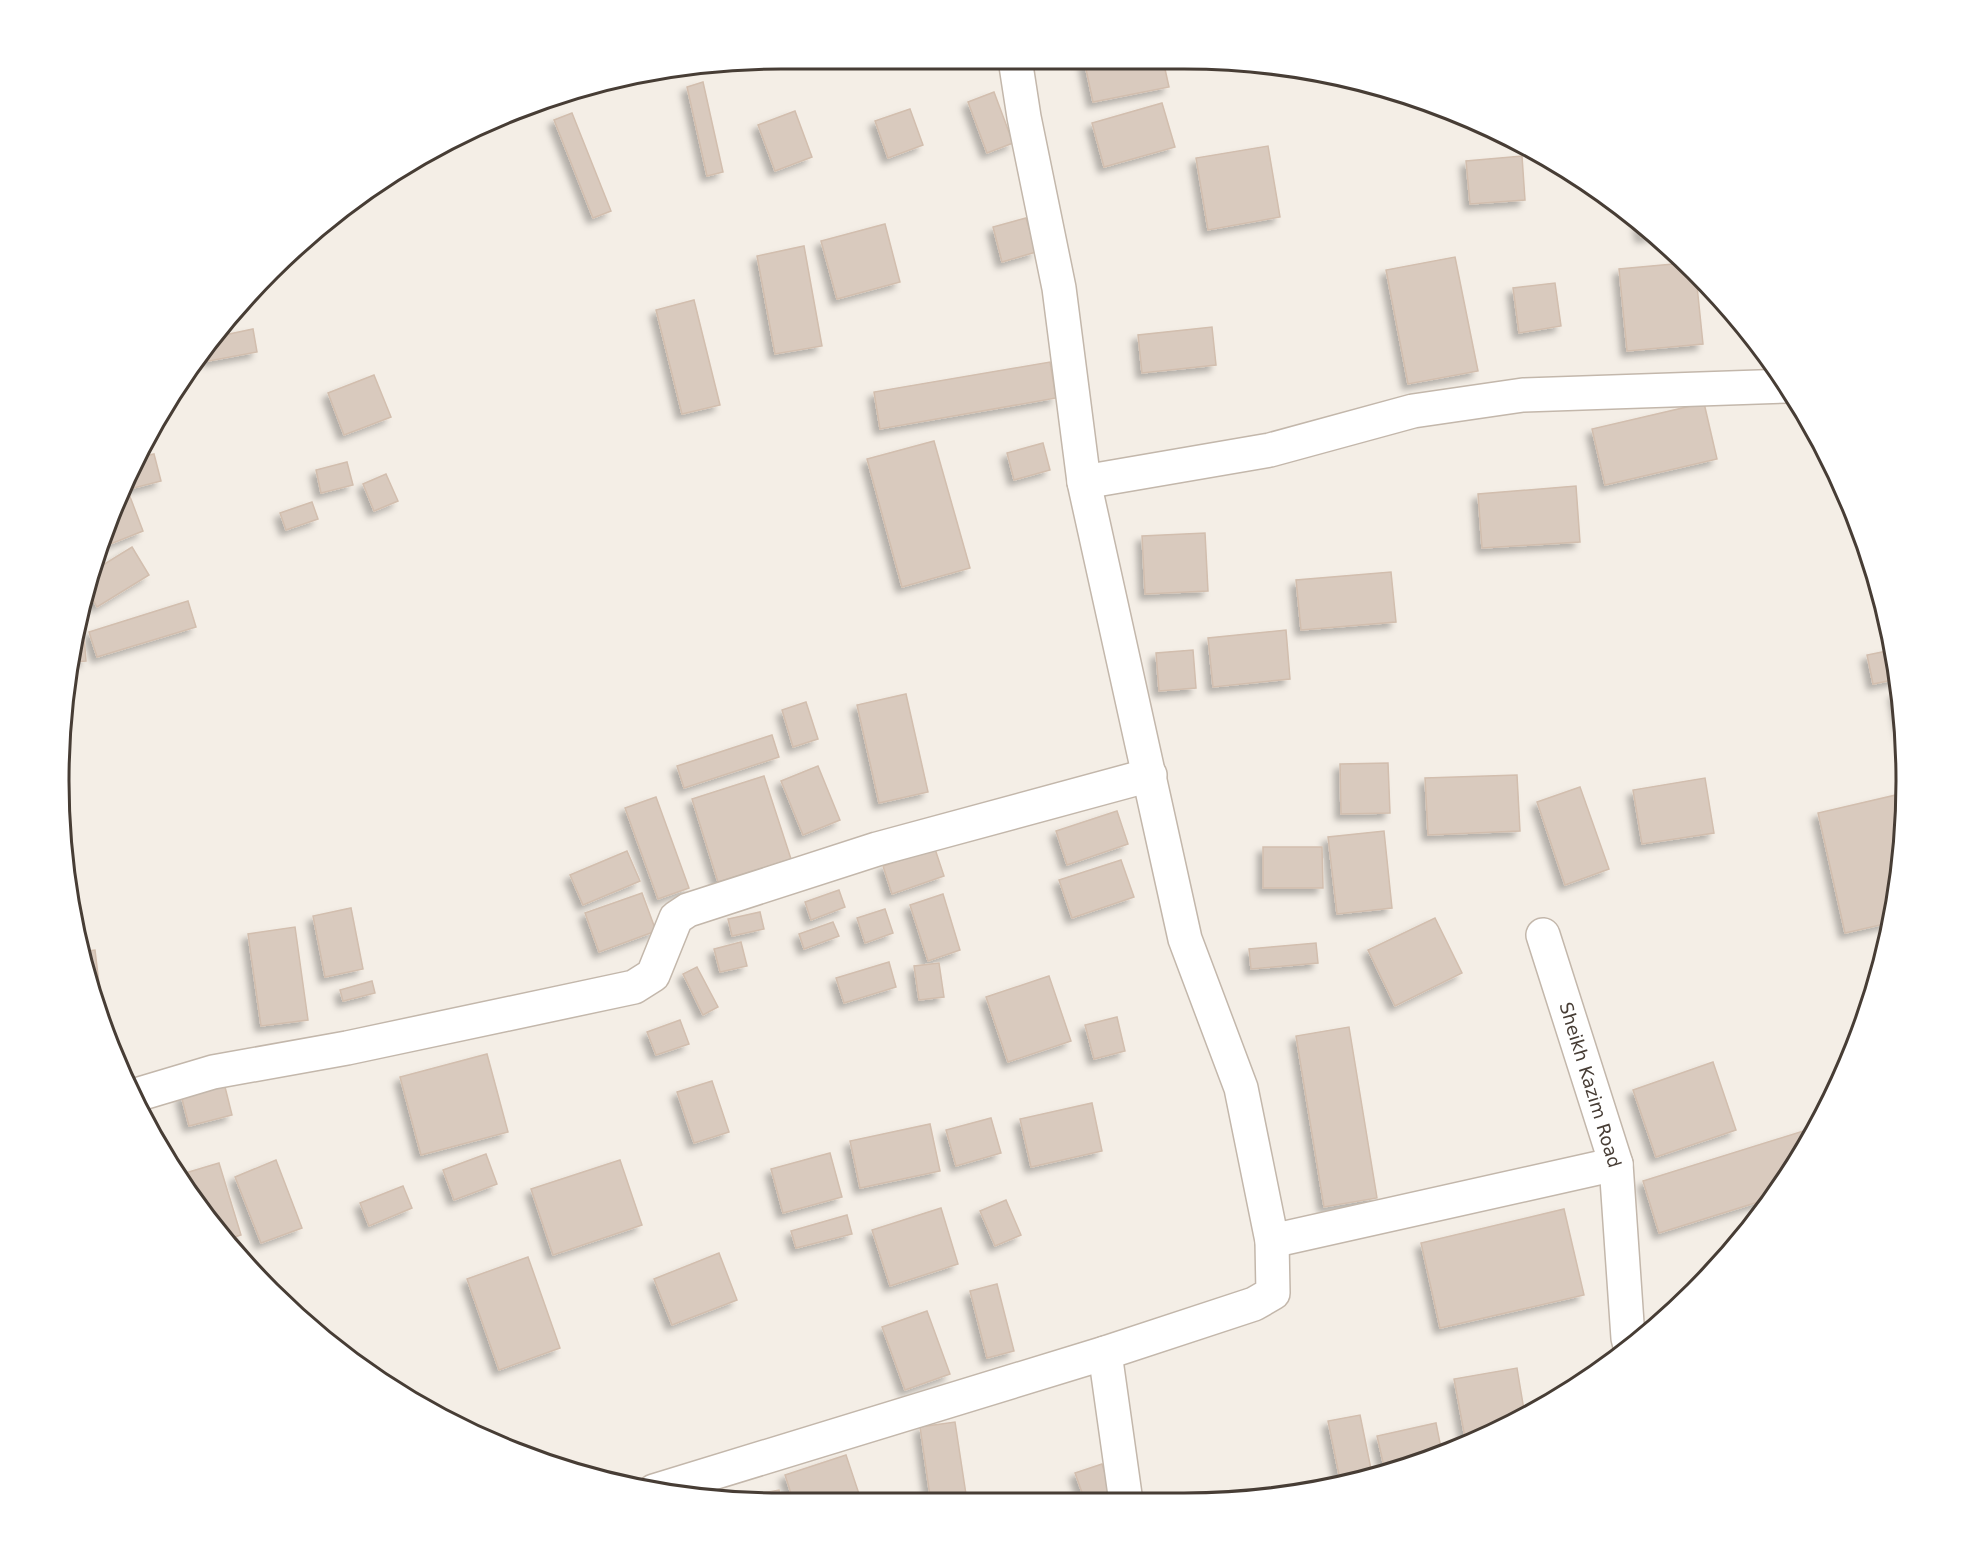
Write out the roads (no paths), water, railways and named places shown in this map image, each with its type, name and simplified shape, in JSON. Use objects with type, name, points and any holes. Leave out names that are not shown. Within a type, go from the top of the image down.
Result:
[{"type":"street","points":[[675,1485],[1105,1353],[1264,1300],[1273,1293],[1272,1241],[1241,1088],[1185,939],[1084,482],[1059,288],[1024,117],[1017,69]]},
{"type":"street","points":[[1084,482],[1270,450],[1413,411],[1523,395],[1777,386]]},
{"type":"street","points":[[141,1094],[213,1072],[347,1048],[634,987],[653,975],[676,918],[688,910],[877,849],[1150,775]]},
{"type":"street","name":"Sheikh Kazim Road","points":[[1543,935],[1616,1164],[1628,1337]]},
{"type":"street","points":[[1272,1241],[1616,1164]]},
{"type":"street","points":[[1105,1353],[1125,1493]]}]
